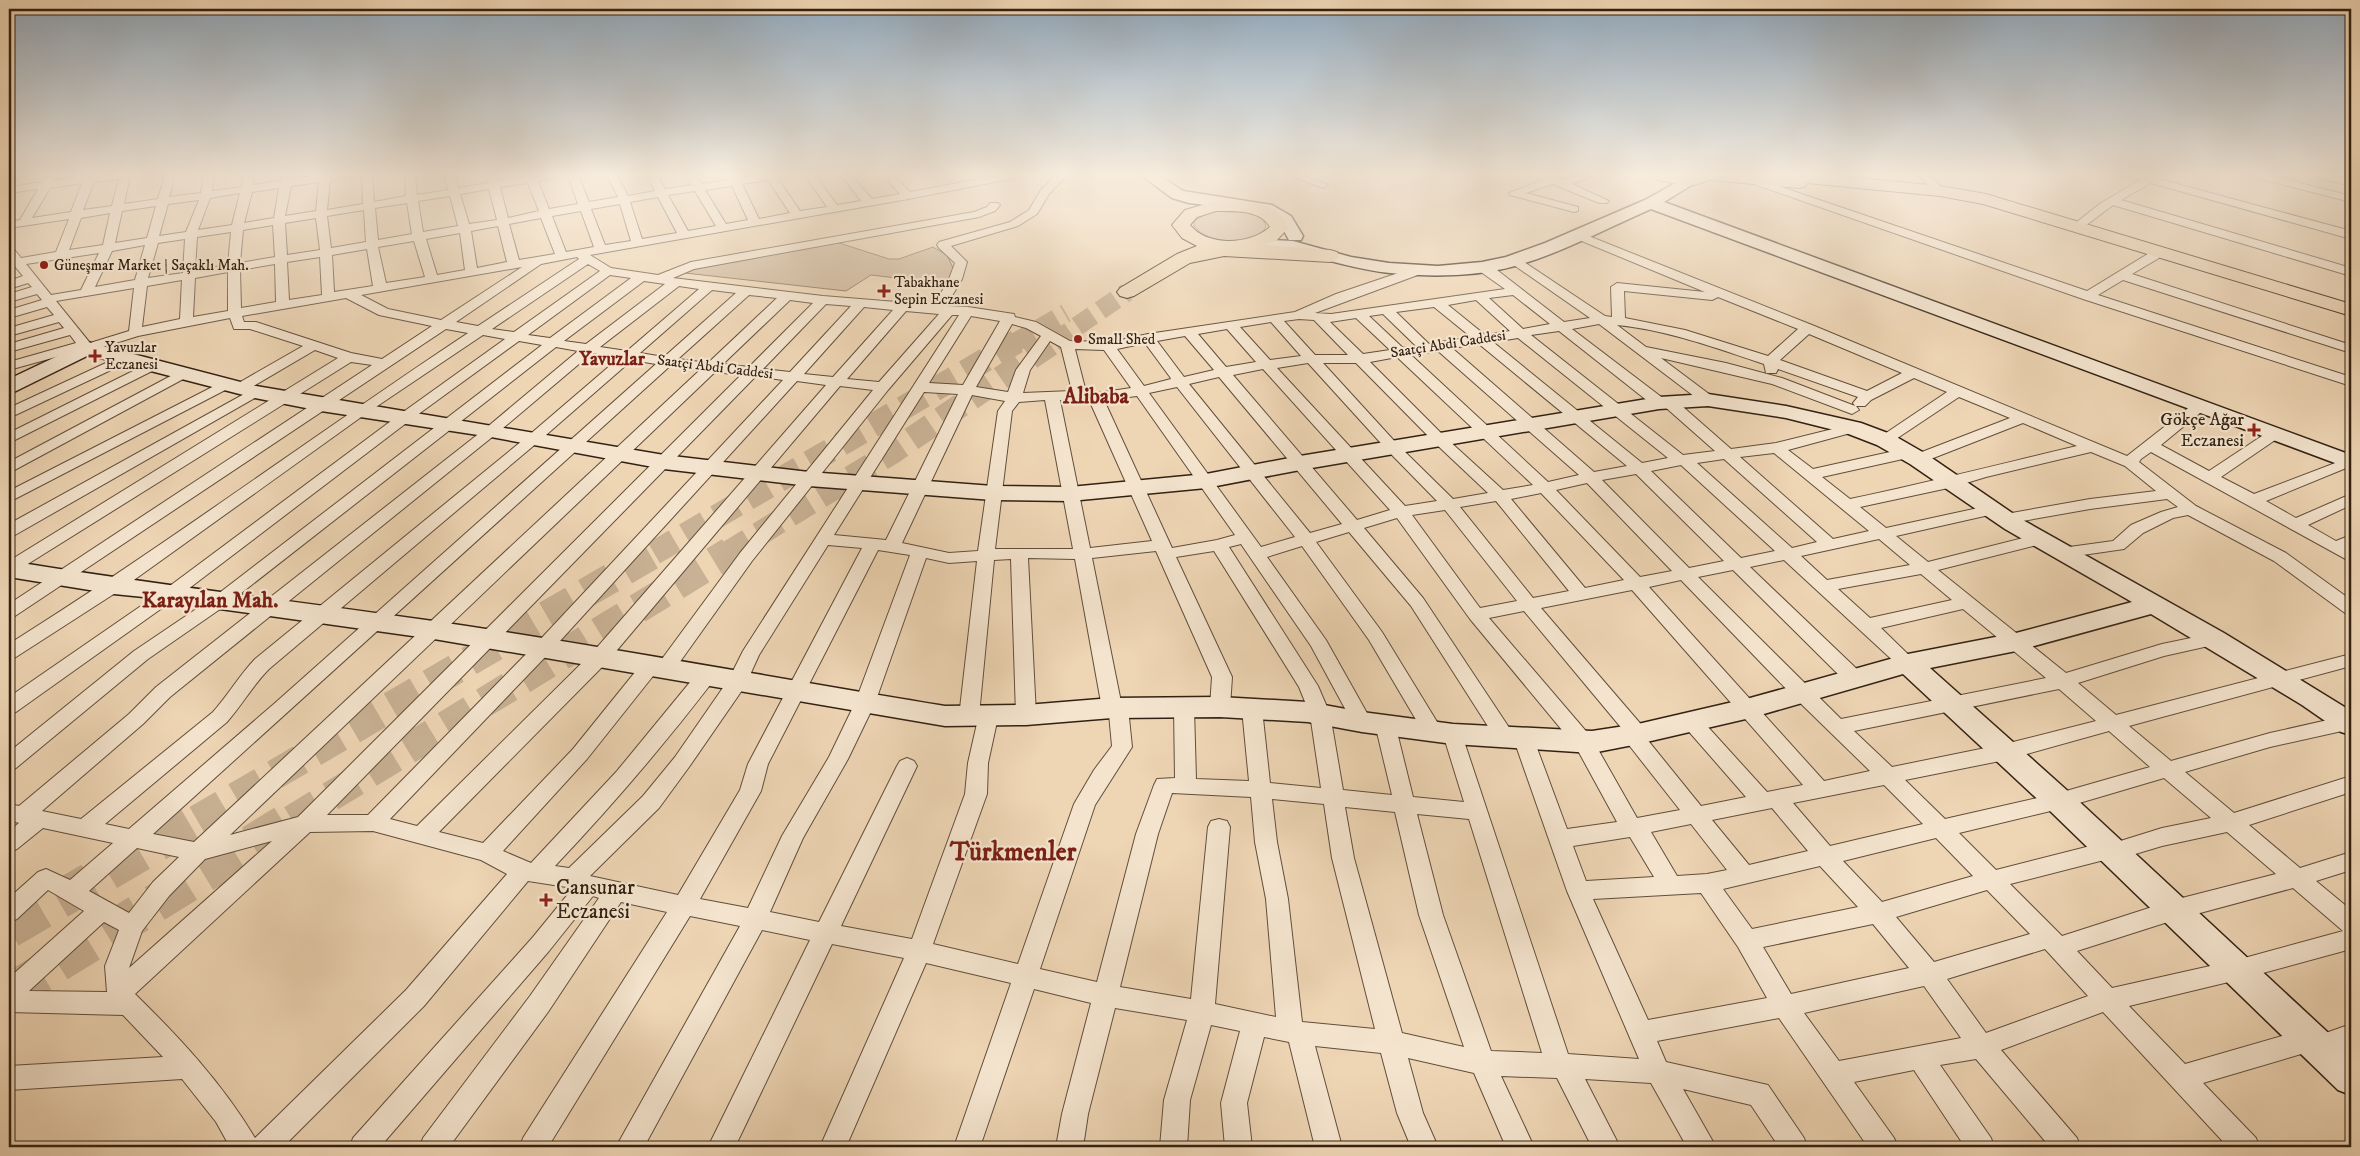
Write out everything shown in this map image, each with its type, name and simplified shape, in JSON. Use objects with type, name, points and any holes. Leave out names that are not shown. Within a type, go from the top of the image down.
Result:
[{"type":"main road","points":[[1183,229],[1178,246],[1119,290],[1184,258],[1220,245]]},
{"type":"main road","points":[[1186,229],[1192,238],[1220,245],[1252,244],[1265,240],[1274,234],[1277,229]]},
{"type":"main road","points":[[2066,229],[2351,316]]},
{"type":"main road","points":[[2083,229],[2351,310]]},
{"type":"main road","points":[[1184,258],[1224,250],[1253,250],[1330,256]]},
{"type":"street","points":[[61,255],[69,229]]},
{"type":"street","points":[[86,293],[108,247],[113,229]]},
{"type":"street","points":[[135,333],[141,283],[155,229]]},
{"type":"street","points":[[186,322],[193,229]]},
{"type":"street","points":[[13,259],[61,255],[218,229]]},
{"type":"street","points":[[237,229],[234,267],[235,313],[239,326],[251,325],[349,357],[383,363]]},
{"type":"street","points":[[279,229],[283,304]]},
{"type":"street","points":[[324,229],[328,296]]},
{"type":"street","points":[[370,229],[380,287]]},
{"type":"street","points":[[417,229],[428,261],[431,278]]},
{"type":"street","points":[[9,298],[86,293],[465,229],[470,271]]},
{"type":"street","points":[[506,229],[514,264]]},
{"type":"street","points":[[550,229],[562,256]]},
{"type":"street","points":[[593,229],[601,250]]},
{"type":"street","points":[[633,229],[638,244]]},
{"type":"street","points":[[681,229],[685,236]]},
{"type":"street","points":[[9,653],[114,586],[583,256],[601,250],[719,229]]},
{"type":"street","points":[[660,279],[691,266],[902,229]]},
{"type":"street","points":[[487,853],[658,667],[943,310],[948,289],[961,271],[961,262],[944,245],[998,229]]},
{"type":"street","points":[[1286,229],[1295,236],[1349,253],[1381,259],[1426,262],[1486,258],[1534,242],[1563,229]]},
{"type":"street","points":[[1290,229],[1295,236]]},
{"type":"street","points":[[1252,244],[1293,246],[1381,267],[1419,270],[1482,267],[1515,260],[1590,229]]},
{"type":"street","points":[[1722,229],[2351,462]]},
{"type":"street","points":[[1900,229],[2088,296],[2351,382]]},
{"type":"street","points":[[2206,229],[2351,272]]},
{"type":"street","points":[[2331,229],[2351,235]]},
{"type":"street","points":[[1576,235],[1807,328],[2131,463],[2190,510],[2280,557],[2351,608]]},
{"type":"street","points":[[2088,296],[2154,255]]},
{"type":"street","points":[[9,366],[135,333],[186,322],[562,256],[583,256],[608,271],[676,282],[823,300],[968,311],[1009,317],[1031,325],[1067,345],[1108,346],[1299,314],[1341,297],[1419,270]]},
{"type":"street","points":[[13,259],[31,278],[85,347],[124,359],[240,388],[359,412],[491,431],[664,462],[756,474],[858,484],[920,486],[993,493],[1070,494],[1138,488],[1206,481],[1300,463],[1489,433],[1614,409],[1708,400],[1846,421]]},
{"type":"street","points":[[9,612],[441,324],[542,260]]},
{"type":"street","points":[[1515,260],[1602,320],[1708,400]]},
{"type":"street","points":[[1482,267],[1493,273],[1560,326],[1664,403],[1830,545]]},
{"type":"street","points":[[9,707],[173,592],[404,418],[608,271]]},
{"type":"street","points":[[2121,275],[2351,349]]},
{"type":"street","points":[[9,763],[141,655],[220,601],[642,276]]},
{"type":"street","points":[[9,285],[31,278]]},
{"type":"street","points":[[9,843],[18,814],[136,719],[163,692],[491,431],[590,348],[676,282]]},
{"type":"street","points":[[85,828],[220,717],[237,698],[244,683],[262,664],[533,438],[711,285]]},
{"type":"street","points":[[1619,321],[1617,287],[1733,299]]},
{"type":"street","points":[[72,892],[575,447],[748,290]]},
{"type":"street","points":[[1299,314],[1331,318],[1514,291]]},
{"type":"street","name":"Saatçi Abdi Caddesi","points":[[346,293],[384,312],[515,337],[668,362],[883,387]]},
{"type":"street","points":[[245,1147],[225,1113],[188,1067],[124,999],[117,966],[132,926],[161,889],[198,852],[434,630],[544,522],[619,455],[709,367],[786,296]]},
{"type":"street","points":[[1479,296],[1520,333],[1614,409],[1683,460],[2059,801],[2351,1078]]},
{"type":"street","points":[[9,314],[46,297]]},
{"type":"street","points":[[9,1001],[124,999],[167,948],[242,884],[305,824],[385,741],[490,639],[751,371],[823,300]]},
{"type":"street","points":[[373,823],[543,648],[796,376],[861,303]]},
{"type":"street","points":[[1438,303],[1639,468],[1739,563],[1854,678]]},
{"type":"street","points":[[420,836],[600,657],[903,306]]},
{"type":"street","points":[[1386,310],[1426,348]]},
{"type":"street","points":[[362,1147],[542,944],[581,882],[682,762],[738,680],[750,655],[968,311]]},
{"type":"street","points":[[1359,314],[1489,433],[1543,487],[1750,708],[1820,791]]},
{"type":"street","points":[[9,332],[62,317]]},
{"type":"street","points":[[892,546],[967,390],[1009,317]]},
{"type":"street","points":[[1318,317],[1441,441],[1500,496],[1581,594]]},
{"type":"street","points":[[1274,318],[1310,360],[1449,504],[1744,874]]},
{"type":"street","name":"Saatçi Abdi Caddesi","points":[[919,387],[967,390],[1014,397],[1087,396],[1139,391],[1223,372],[1265,365],[1310,360],[1360,359],[1602,320],[1673,330],[1771,361],[1868,396]]},
{"type":"street","points":[[1230,326],[1401,512],[1476,615],[1584,742],[1633,828],[1671,885]]},
{"type":"street","points":[[1770,378],[1771,361],[1807,328]]},
{"type":"street","points":[[9,348],[72,330]]},
{"type":"street","points":[[1189,332],[1354,524],[1417,602],[1514,738],[1561,839],[1578,891],[1658,1072],[1702,1147]]},
{"type":"street","points":[[833,1147],[919,951],[966,826],[976,794],[986,556],[1005,411],[1014,397],[1016,384],[1031,356],[1049,334]]},
{"type":"street","points":[[1148,338],[1178,382],[1305,539],[1368,623],[1443,732],[1478,812],[1562,1067],[1606,1147]]},
{"type":"street","points":[[1067,345],[1087,396],[1138,488],[1162,550],[1222,677],[1220,707]]},
{"type":"street","points":[[9,532],[240,388],[313,346]]},
{"type":"street","points":[[1108,346],[1206,481],[1374,723],[1404,805],[1431,915],[1482,1063],[1520,1147]]},
{"type":"street","points":[[1441,346],[1590,477],[1801,692],[1888,776],[2054,943],[2246,1147]]},
{"type":"street","points":[[9,387],[85,347]]},
{"type":"street","points":[[1641,350],[1770,378],[1800,388],[1846,421],[1913,456],[1999,514],[2062,553],[2215,639],[2350,722]]},
{"type":"street","points":[[9,568],[349,357]]},
{"type":"street","points":[[9,414],[124,359]]},
{"type":"street","points":[[9,439],[151,366]]},
{"type":"street","points":[[1256,554],[1354,524],[1401,512],[1500,496],[1683,460],[1777,448],[1846,421],[1868,396],[1914,372]]},
{"type":"street","points":[[9,468],[182,374]]},
{"type":"street","points":[[9,497],[240,388]]},
{"type":"street","points":[[1885,440],[1958,391]]},
{"type":"street","points":[[967,1147],[996,1068],[1025,976],[1085,804],[1101,776],[1122,747],[1081,554],[1052,397]]},
{"type":"street","points":[[2131,463],[2134,456],[2151,446],[2201,405]]},
{"type":"street","points":[[1812,474],[1913,456],[2024,418]]},
{"type":"street","points":[[2209,478],[2276,433]]},
{"type":"street","points":[[2151,446],[2253,500],[2351,557]]},
{"type":"street","points":[[1846,505],[1953,482],[1990,470],[2092,447]]},
{"type":"street","points":[[1777,448],[1812,474],[1846,505],[2016,642],[2351,924]]},
{"type":"street","points":[[2253,500],[2351,462]]},
{"type":"street","points":[[1476,615],[1883,534],[1999,514],[2168,494]]},
{"type":"street","points":[[2294,525],[2351,498]]},
{"type":"street","points":[[2062,553],[2118,545],[2137,529],[2167,515],[2190,510]]},
{"type":"street","points":[[823,539],[892,546],[949,558],[1018,553],[1081,554],[1162,550],[1219,545],[1245,537]]},
{"type":"street","points":[[1823,586],[1925,568],[2039,539]]},
{"type":"street","points":[[2335,548],[2351,540]]},
{"type":"street","points":[[533,1147],[684,905],[750,791],[758,764],[794,691],[873,544]]},
{"type":"street","points":[[1219,545],[1308,686],[1320,714],[1343,858],[1410,1113],[1424,1147]]},
{"type":"street","points":[[629,1147],[756,920],[773,877],[793,836],[838,760],[865,703],[919,553]]},
{"type":"street","points":[[1018,553],[1026,715]]},
{"type":"street","points":[[9,568],[114,586],[173,592],[220,601],[434,630],[944,716],[1026,715],[1115,708],[1220,707],[1320,714],[1443,732],[1584,742],[1635,735],[1750,708],[1908,663],[2016,642],[2153,605]]},
{"type":"street","points":[[1866,625],[1967,602]]},
{"type":"street","points":[[1838,727],[2063,681],[2162,650],[2215,639]]},
{"type":"street","points":[[1561,839],[1633,828],[2005,752],[2351,660]]},
{"type":"street","points":[[264,1147],[415,998],[529,872],[594,812],[649,750],[707,675]]},
{"type":"street","points":[[1184,708],[1186,787]]},
{"type":"street","points":[[1252,709],[1266,842],[1276,899],[1294,1031],[1328,1147]]},
{"type":"street","points":[[1691,721],[1825,856],[1878,913],[1929,974],[1982,1046],[2067,1147]]},
{"type":"street","points":[[1578,891],[1707,883],[2059,801],[2270,740],[2350,722]]},
{"type":"street","points":[[722,1147],[907,766]]},
{"type":"street","points":[[1746,940],[1878,913],[1991,880],[2230,822],[2351,784]]},
{"type":"street","points":[[1069,1147],[1075,1114],[1147,834],[1164,785],[1261,790],[1478,812]]},
{"type":"street","points":[[18,814],[198,852],[305,824],[373,823],[487,853],[529,872],[581,882],[616,892],[919,951],[1105,995],[1294,1031],[1391,1042],[1482,1063],[1562,1067],[1587,1066],[1658,1072],[1759,1094],[1794,1147]]},
{"type":"street","points":[[1173,1147],[1177,1100],[1202,1012],[1219,827]]},
{"type":"street","points":[[1641,1033],[1785,1006],[1929,974],[2054,943],[2297,878],[2351,861]]},
{"type":"street","points":[[9,912],[46,878],[103,908],[132,926]]},
{"type":"street","points":[[1707,883],[1746,940],[1785,1006],[1884,1147]]},
{"type":"street","points":[[433,1147],[540,1004],[616,892]]},
{"type":"street","points":[[9,993],[103,908]]},
{"type":"street","points":[[1832,1074],[1921,1059],[1982,1046],[2106,1000],[2237,970],[2351,939]]},
{"type":"street","points":[[1238,1147],[1234,1103],[1255,1023]]},
{"type":"street","points":[[2180,1078],[2351,1035]]},
{"type":"street","points":[[1921,1059],[1981,1147]]},
{"type":"street","points":[[9,1078],[188,1067]]},
{"type":"shaded area","points":[[1197,229],[1264,229],[1251,238],[1230,241],[1209,237]]},
{"type":"shaded area","points":[[836,242],[889,259],[899,259],[933,247],[947,255],[953,268],[947,284],[871,275],[846,291],[685,273],[697,267]]},
{"type":"tunnel","points":[[1054,342],[1127,292]]},
{"type":"tunnel","points":[[1016,342],[1066,313]]},
{"type":"tunnel","points":[[654,553],[1018,341]]},
{"type":"tunnel","points":[[728,553],[891,453],[1055,341]]},
{"type":"tunnel","points":[[197,820],[656,552]]},
{"type":"tunnel","points":[[292,820],[730,552]]},
{"type":"tunnel","points":[[9,929],[199,818]]},
{"type":"tunnel","points":[[9,993],[294,818]]},
{"type":"place","name":"Güneşmar Market | Saçaklı Mah.","points":[[44,265]]},
{"type":"place","name":"Tabakhane Sepin Eczanesi","points":[[884,291]]},
{"type":"place","name":"Small Shed","points":[[1078,339]]},
{"type":"place","name":"Yavuzlar Eczanesi","points":[[95,356]]},
{"type":"place","name":"Gökçe Ağar Eczanesi","points":[[2254,430]]},
{"type":"place","name":"Cansunar Eczanesi","points":[[546,900]]},
{"type":"district","name":"Yavuzlar","points":[[612,359]]},
{"type":"district","name":"Alibaba","points":[[1096,396]]},
{"type":"district","name":"Karayılan Mah.","points":[[210,600]]},
{"type":"district","name":"Türkmenler","points":[[1013,852]]}]
